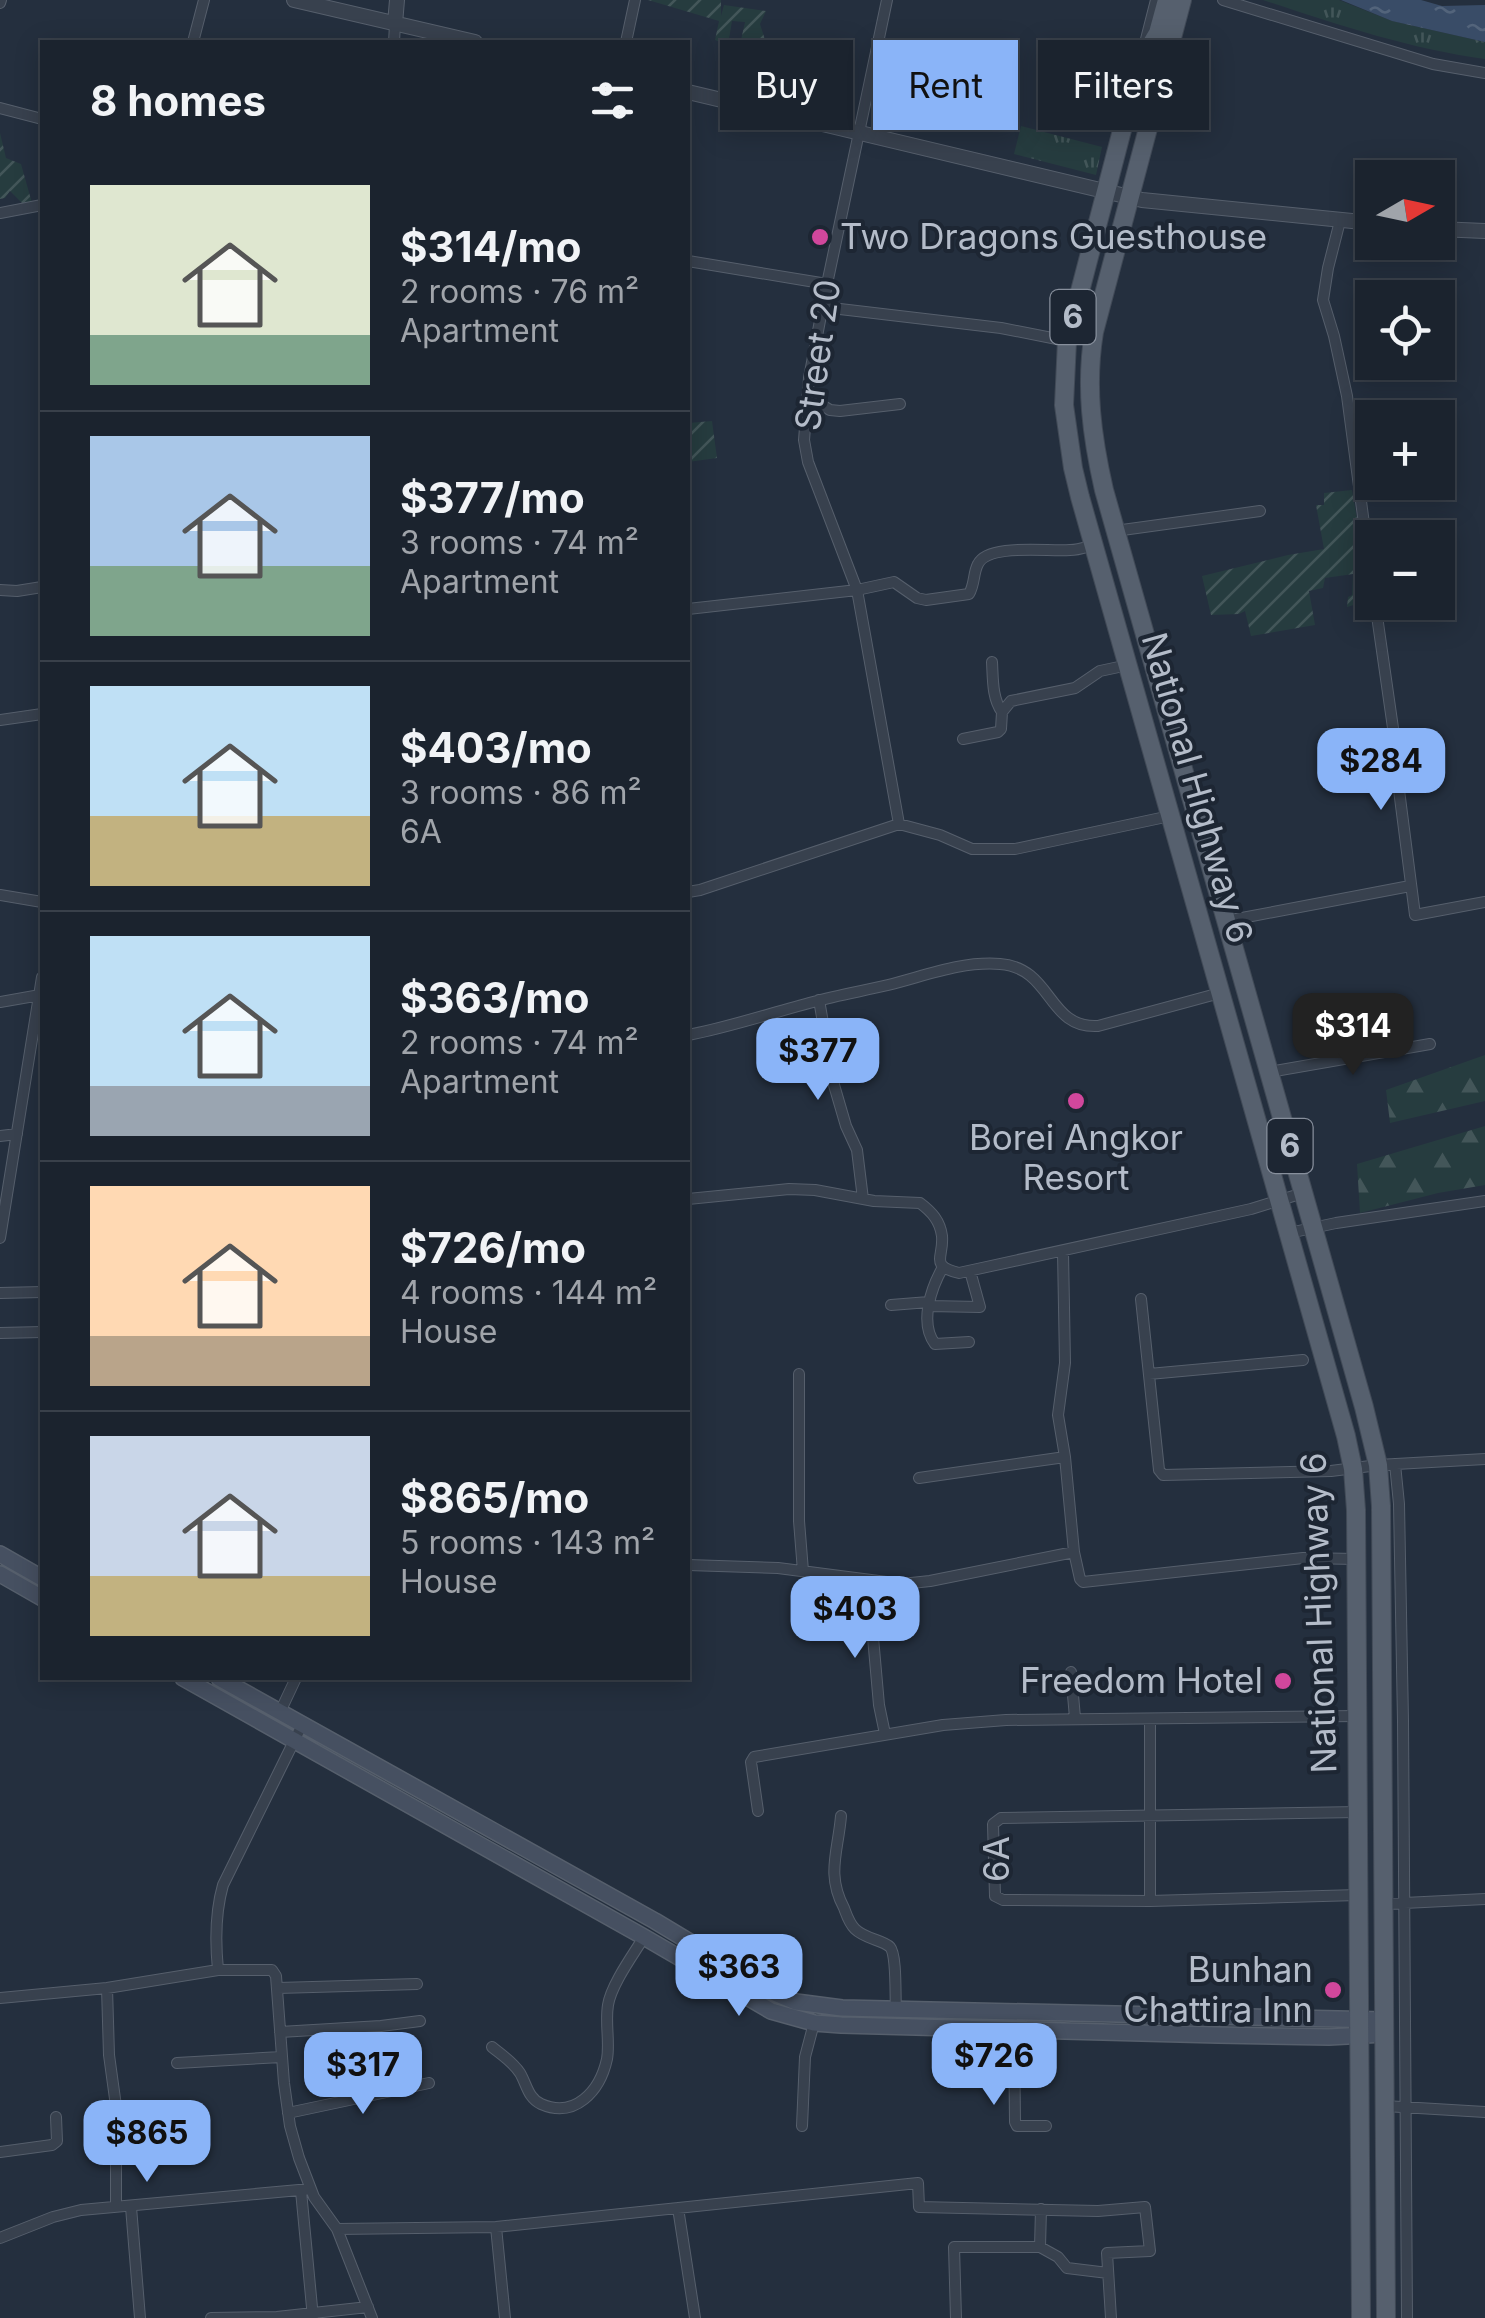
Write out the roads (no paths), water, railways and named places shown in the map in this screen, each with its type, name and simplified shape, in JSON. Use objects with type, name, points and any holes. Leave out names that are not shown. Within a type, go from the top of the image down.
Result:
[{"type":"main road","name":"National Highway 6","points":[[1154,40],[1180,1]]},
{"type":"main road","name":"National Highway 6","points":[[1180,1],[1094,332],[1089,405],[1097,459],[1116,531],[1303,1194],[1386,1464],[1381,1506],[1386,2318]]},
{"type":"main road","name":"National Highway 6","points":[[1121,130],[1068,340],[1064,381],[1067,437],[1353,1469],[1361,2318]]},
{"type":"main road","points":[[0,1554],[40,1577]]},
{"type":"main road","points":[[0,1574],[40,1597]]},
{"type":"main road","points":[[187,1680],[770,2011],[814,2023],[1218,2036],[1329,2037],[1359,2028]]},
{"type":"main road","points":[[223,1680],[796,2002],[896,2010],[1384,2027]]},
{"type":"street","points":[[194,40],[204,0]]},
{"type":"street","points":[[294,0],[466,40]]},
{"type":"street","points":[[394,40],[396,0]]},
{"type":"street","points":[[626,40],[635,0]]},
{"type":"street","name":"Street 20","points":[[888,0],[826,284],[807,396],[804,440],[808,462],[857,590],[899,824]]},
{"type":"street","points":[[1146,40],[1156,0]]},
{"type":"street","points":[[1223,0],[1433,64],[1485,73]]},
{"type":"street","points":[[690,92],[1130,197],[1355,222]]},
{"type":"street","points":[[0,108],[40,118]]},
{"type":"street","points":[[0,213],[40,205]]},
{"type":"street","points":[[1340,221],[1323,300],[1348,396],[1364,520]]},
{"type":"street","points":[[1455,229],[1485,232]]},
{"type":"street","points":[[690,261],[826,284]]},
{"type":"street","points":[[823,307],[1068,340]]},
{"type":"street","points":[[807,396],[830,410],[840,411],[900,404]]},
{"type":"street","points":[[1116,531],[1260,512]]},
{"type":"street","points":[[690,609],[857,590],[894,582],[926,600],[969,594],[977,564],[985,555],[1008,550],[1076,550],[1094,545]]},
{"type":"street","points":[[0,590],[40,586]]},
{"type":"street","points":[[1378,620],[1415,915],[1485,902]]},
{"type":"street","points":[[992,662],[994,692],[1002,712]]},
{"type":"street","points":[[963,738],[998,732],[1002,712],[1012,701],[1074,688],[1101,671],[1128,665]]},
{"type":"street","points":[[0,720],[40,714]]},
{"type":"street","points":[[690,892],[899,824],[972,849],[1015,849],[1170,816]]},
{"type":"street","points":[[1226,921],[1410,886]]},
{"type":"street","points":[[0,896],[40,902]]},
{"type":"street","points":[[690,1035],[937,971],[990,964],[1014,966],[1032,975],[1066,1018],[1082,1026],[1098,1026],[1220,993]]},
{"type":"street","points":[[0,1002],[40,995],[17,1134],[4,1183],[0,1238]]},
{"type":"street","points":[[819,1000],[834,1084],[857,1150],[863,1199]]},
{"type":"street","points":[[1269,1072],[1430,1044]]},
{"type":"street","points":[[0,1136],[17,1134]]},
{"type":"street","points":[[690,1198],[789,1189],[920,1203],[936,1219],[942,1240],[942,1267],[958,1273],[1303,1194]]},
{"type":"street","points":[[1288,1233],[1485,1202]]},
{"type":"street","points":[[1063,1252],[1064,1363],[1058,1415],[1074,1552],[1083,1582],[1303,1558],[1356,1559]]},
{"type":"street","points":[[942,1267],[929,1304],[930,1337],[935,1344],[969,1342]]},
{"type":"street","points":[[892,1305],[980,1307],[970,1270]]},
{"type":"street","points":[[0,1293],[40,1292]]},
{"type":"street","points":[[1142,1300],[1159,1470],[1163,1475],[1322,1472],[1485,1459]]},
{"type":"street","points":[[0,1333],[40,1332]]},
{"type":"street","points":[[1149,1374],[1303,1360]]},
{"type":"street","points":[[799,1374],[799,1521],[804,1571]]},
{"type":"street","points":[[919,1478],[1065,1457]]},
{"type":"street","points":[[1386,1464],[1400,1524],[1407,2318]]},
{"type":"street","points":[[690,1564],[804,1571],[886,1584],[930,1581],[1074,1552]]},
{"type":"street","points":[[868,1581],[885,1734]]},
{"type":"street","points":[[1071,1672],[1075,1718]]},
{"type":"street","points":[[280,1712],[295,1680]]},
{"type":"street","points":[[758,1811],[754,1758],[885,1734],[943,1725],[1075,1718],[1357,1716]]},
{"type":"street","points":[[1150,1720],[1150,1900]]},
{"type":"street","points":[[218,1970],[215,1943],[223,1885],[302,1725]]},
{"type":"street","name":"6A","points":[[1358,1812],[1001,1818],[993,1824],[994,1896],[999,1899],[1358,1895]]},
{"type":"street","points":[[841,1816],[834,1863],[837,1898],[858,1932],[886,1944],[892,1952],[896,2010]]},
{"type":"street","points":[[1384,1904],[1485,1899]]},
{"type":"street","points":[[492,2047],[520,2074],[536,2102],[558,2108],[585,2101],[606,2060],[608,2004],[644,1937]]},
{"type":"street","points":[[0,1998],[107,1988],[218,1970],[272,1970],[278,1988],[288,2113],[306,2190],[313,2316]]},
{"type":"street","points":[[278,1988],[417,1984]]},
{"type":"street","points":[[107,1988],[109,2055],[116,2106],[116,2207]]},
{"type":"street","points":[[280,2032],[420,2020]]},
{"type":"street","points":[[802,2126],[806,2057],[814,2023]]},
{"type":"street","points":[[1014,2029],[1014,2122],[1017,2126],[1046,2126]]},
{"type":"street","points":[[178,2063],[282,2057]]},
{"type":"street","points":[[288,2113],[429,2082]]},
{"type":"street","points":[[1385,2106],[1485,2112]]},
{"type":"street","points":[[0,2152],[52,2145],[57,2141],[56,2117]]},
{"type":"street","points":[[337,2229],[496,2226],[918,2183],[918,2207],[1098,2211],[1145,2207],[1150,2251],[1107,2254],[1109,2318]]},
{"type":"street","points":[[0,2238],[52,2216],[82,2210],[306,2190]]},
{"type":"street","points":[[211,2318],[370,2312],[337,2229],[306,2190]]},
{"type":"street","points":[[130,2207],[140,2318]]},
{"type":"street","points":[[1386,2207],[1406,2207]]},
{"type":"street","points":[[678,2208],[695,2318]]},
{"type":"street","points":[[1040,2247],[1041,2209]]},
{"type":"street","points":[[496,2226],[505,2318]]},
{"type":"street","points":[[956,2318],[954,2248],[1040,2247],[1058,2257],[1066,2268],[1108,2274]]},
{"type":"water","points":[[1341,0],[1485,5],[1485,42],[1392,21]]},
{"type":"place","name":"Two Dragons Guesthouse","points":[[820,237]]},
{"type":"place","name":"Borei Angkor Resort","points":[[1076,1101]]},
{"type":"place","name":"Freedom Hotel","points":[[1283,1681]]},
{"type":"place","name":"Bunhan Chattira Inn","points":[[1333,1990]]}]
